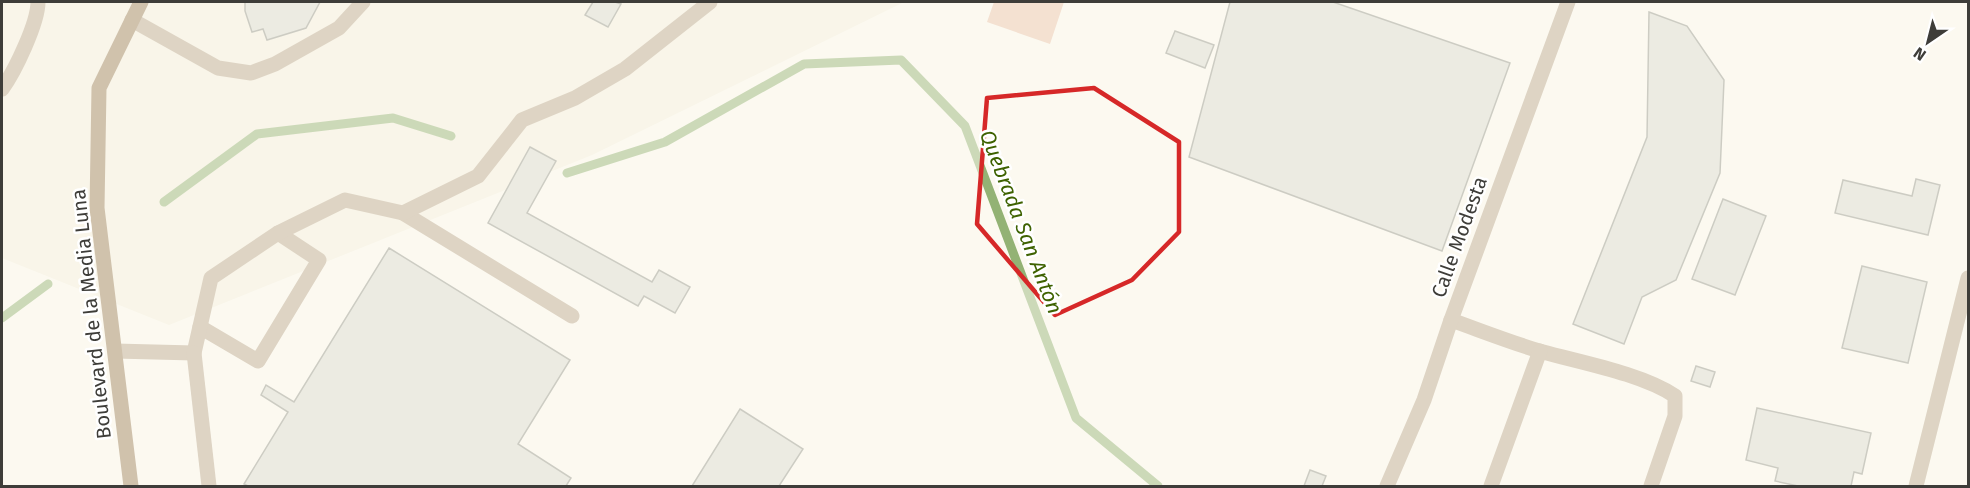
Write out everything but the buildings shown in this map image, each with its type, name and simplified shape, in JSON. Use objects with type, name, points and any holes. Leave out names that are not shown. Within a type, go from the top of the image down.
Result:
[{"type":"street","points":[[2,89],[11,77],[30,32],[38,2]]},
{"type":"street","name":"Boulevard de la Media Luna","points":[[131,486],[98,208],[99,88],[141,2]]},
{"type":"street","points":[[132,20],[218,68],[251,73],[275,64],[339,28],[363,2]]},
{"type":"street","points":[[403,213],[478,176],[522,120],[576,98],[625,69],[710,2]]},
{"type":"street","name":"Calle Modesta","points":[[1387,486],[1424,400],[1451,320],[1568,2]]},
{"type":"street","points":[[209,486],[194,353],[211,278],[278,233],[345,200],[403,213],[572,316]]},
{"type":"street","points":[[200,327],[258,361],[319,260],[278,233]]},
{"type":"street","points":[[1916,486],[1968,279]]},
{"type":"street","points":[[1451,320],[1540,351],[1610,370],[1663,388],[1675,396],[1675,416],[1651,486]]},
{"type":"street","points":[[115,351],[194,353]]},
{"type":"street","points":[[1491,486],[1540,351]]},
{"type":"highlighted area","points":[[1094,88],[1179,142],[1179,232],[1132,280],[1055,315],[977,224],[987,98]]},
{"type":"shaded area","points":[[2,2],[904,2],[592,155],[169,325],[2,258]]},
{"type":"shaded area","points":[[994,2],[1064,2],[1050,44],[987,22]]},
{"type":"waterway","name":"Quebrada San Antón","points":[[567,173],[665,142],[804,64],[901,60],[965,126],[1076,418],[1158,486]]},
{"type":"waterway","name":"Quebrada San Antón","points":[[164,202],[257,134],[393,118],[451,136]]},
{"type":"waterway","name":"Quebrada San Antón","points":[[2,318],[48,284]]}]
